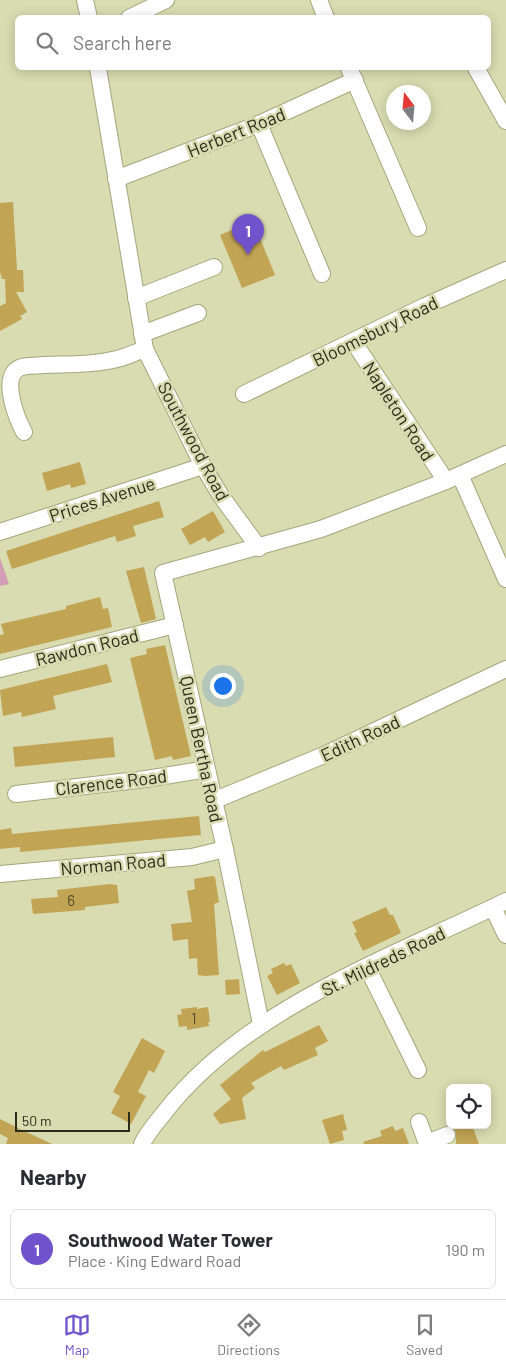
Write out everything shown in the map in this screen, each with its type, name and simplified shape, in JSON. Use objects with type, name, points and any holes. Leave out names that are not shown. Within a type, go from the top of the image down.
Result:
[{"type":"street","points":[[85,0],[88,15]]},
{"type":"street","points":[[136,15],[166,0]]},
{"type":"street","points":[[319,0],[325,15]]},
{"type":"street","name":"Southwood Road","points":[[98,70],[144,342],[203,466],[221,496],[259,548]]},
{"type":"street","points":[[477,70],[506,122]]},
{"type":"street","points":[[352,74],[418,228]]},
{"type":"street","name":"Herbert Road","points":[[116,179],[259,124],[352,74]]},
{"type":"street","points":[[259,124],[322,274]]},
{"type":"street","points":[[136,298],[214,268]]},
{"type":"street","name":"Bloomsbury Road","points":[[244,394],[506,270]]},
{"type":"street","points":[[13,372],[30,366],[88,364],[118,359],[144,342],[198,313]]},
{"type":"street","name":"Napleton Road","points":[[353,341],[453,478],[506,578]]},
{"type":"street","points":[[12,354],[12,406],[24,432]]},
{"type":"street","points":[[259,548],[320,529],[453,478],[506,454]]},
{"type":"street","name":"Prices Avenue","points":[[0,532],[203,466]]},
{"type":"street","name":"Queen Bertha Road","points":[[259,548],[163,573],[261,1024]]},
{"type":"street","name":"Rawdon Road","points":[[0,669],[175,625]]},
{"type":"street","name":"Edith Road","points":[[213,801],[324,755],[506,669]]},
{"type":"street","name":"Clarence Road","points":[[16,794],[146,779],[207,769]]},
{"type":"street","name":"Norman Road","points":[[0,874],[192,857],[224,849]]},
{"type":"street","points":[[499,905],[506,935]]},
{"type":"street","name":"St. Mildreds Road","points":[[142,1144],[179,1094],[232,1044],[261,1024],[367,967],[499,905]]},
{"type":"street","points":[[367,967],[418,1070]]},
{"type":"street","points":[[419,1122],[427,1144],[447,1135]]},
{"type":"shaded area","points":[[0,558],[9,584],[0,586]]},
{"type":"building","points":[[13,202],[17,270],[23,270],[24,292],[16,292],[27,312],[20,316],[22,319],[0,331],[0,306],[6,303],[5,279],[2,279],[0,272],[0,203]]},
{"type":"building","points":[[253,221],[275,275],[242,288],[220,235]]},
{"type":"building","points":[[80,462],[86,484],[71,488],[70,484],[47,491],[42,473]]},
{"type":"building","points":[[159,501],[164,517],[133,526],[136,536],[117,542],[115,536],[12,569],[6,551]]},
{"type":"building","points":[[213,511],[225,532],[208,542],[205,537],[190,545],[181,529]]},
{"type":"building","points":[[144,567],[156,619],[141,623],[126,571]]},
{"type":"building","points":[[100,597],[103,609],[108,608],[112,627],[0,654],[0,635],[4,634],[1,624],[66,609],[66,606]]},
{"type":"building","points":[[165,645],[191,756],[173,760],[172,756],[155,760],[130,658],[147,654],[146,649]]},
{"type":"building","points":[[107,664],[112,682],[53,696],[56,709],[22,717],[21,712],[3,716],[0,690]]},
{"type":"building","points":[[113,737],[115,757],[15,767],[13,747]]},
{"type":"building","points":[[199,816],[201,835],[20,852],[20,847],[0,849],[0,830],[11,828],[12,834]]},
{"type":"building","points":[[215,877],[219,902],[214,904],[219,975],[205,976],[198,975],[197,958],[189,959],[188,939],[173,941],[171,924],[192,922],[187,891],[195,889],[194,879]]},
{"type":"building","points":[[110,884],[117,885],[119,903],[85,907],[85,910],[33,914],[31,899],[58,897],[57,890]]},
{"type":"building","points":[[386,907],[390,915],[393,915],[401,933],[363,951],[354,933],[357,932],[352,922]]},
{"type":"building","points":[[284,963],[286,966],[291,964],[300,983],[277,995],[267,976],[273,973],[271,969]]},
{"type":"building","points":[[239,979],[240,994],[226,995],[225,980]]},
{"type":"building","points":[[197,1007],[197,1009],[208,1007],[209,1026],[187,1030],[187,1026],[179,1027],[177,1015],[182,1014],[181,1009]]},
{"type":"building","points":[[319,1025],[328,1041],[315,1048],[318,1055],[284,1070],[281,1066],[251,1083],[255,1088],[242,1098],[246,1119],[220,1124],[213,1114],[231,1099],[220,1085],[263,1050],[265,1052]]},
{"type":"building","points":[[142,1038],[165,1051],[154,1073],[149,1070],[138,1092],[146,1096],[131,1124],[111,1113],[120,1096],[113,1092]]},
{"type":"building","points":[[343,1114],[347,1130],[342,1131],[344,1140],[330,1144],[322,1120]]},
{"type":"building","points":[[0,1119],[52,1144],[6,1144],[8,1138],[0,1134]]},
{"type":"building","points":[[393,1126],[395,1131],[403,1128],[409,1144],[364,1144],[363,1142],[382,1136],[380,1131]]},
{"type":"building","points":[[453,1129],[473,1129],[479,1144],[456,1144],[456,1132]]},
{"type":"place","name":"Southwood Water Tower","points":[[248,255]]}]
